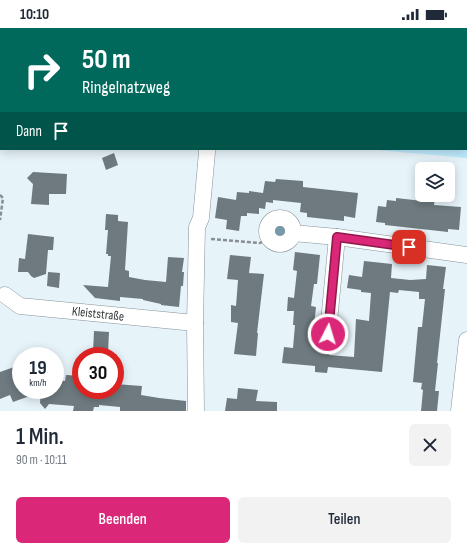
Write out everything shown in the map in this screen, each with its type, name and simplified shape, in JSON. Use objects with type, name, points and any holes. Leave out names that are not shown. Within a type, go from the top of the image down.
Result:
[{"type":"street","points":[[196,411],[197,227],[201,218],[207,150]]},
{"type":"street","points":[[269,238],[273,242],[281,244],[289,241],[294,233],[337,237],[467,255]]},
{"type":"street","points":[[328,334],[337,237]]},
{"type":"street","name":"Kleiststraße","points":[[5,295],[20,306],[196,323]]},
{"type":"street","points":[[459,411],[467,340]]},
{"type":"path","points":[[0,194],[3,198],[0,220]]},
{"type":"path","points":[[197,237],[260,243],[269,238]]},
{"type":"shaded area","points":[[377,150],[467,150],[467,158]]},
{"type":"building","points":[[114,153],[118,165],[106,170],[102,158]]},
{"type":"building","points":[[33,172],[67,174],[66,194],[49,194],[49,205],[31,204],[33,184],[27,178]]},
{"type":"building","points":[[276,179],[303,181],[303,187],[358,193],[355,218],[344,216],[344,221],[307,217],[307,213],[300,212],[301,203],[273,200],[273,203],[266,202],[265,209],[259,208],[259,214],[247,213],[247,216],[241,216],[239,231],[226,229],[227,220],[215,218],[218,197],[236,200],[237,192],[249,193],[249,191],[263,193],[265,181],[275,182]]},
{"type":"building","points":[[396,198],[415,200],[415,202],[434,202],[434,205],[461,207],[459,230],[448,229],[448,232],[385,225],[385,223],[376,222],[378,206],[386,207],[387,200],[396,201]]},
{"type":"building","points":[[106,214],[118,215],[118,221],[128,222],[125,270],[129,271],[129,277],[166,282],[168,257],[184,258],[182,272],[184,272],[183,286],[181,286],[179,307],[161,305],[143,299],[120,297],[120,301],[95,298],[83,285],[108,287],[111,256],[106,254],[108,230],[105,230]]},
{"type":"building","points":[[28,234],[54,237],[53,250],[48,250],[46,274],[34,278],[28,272],[18,272],[19,258],[25,259]]},
{"type":"building","points":[[295,252],[320,255],[317,284],[314,284],[311,306],[316,307],[312,346],[330,348],[329,355],[354,357],[356,319],[369,321],[371,293],[347,288],[349,275],[362,277],[364,261],[392,264],[391,278],[410,280],[426,279],[427,265],[446,267],[435,391],[439,391],[437,411],[421,411],[423,390],[421,389],[422,383],[413,382],[418,327],[422,327],[425,299],[419,299],[419,292],[399,290],[398,293],[390,292],[382,372],[328,367],[327,373],[315,372],[315,366],[282,363],[284,347],[293,348],[295,325],[293,325],[294,311],[287,311],[288,297],[294,298],[297,271],[293,270]]},
{"type":"building","points":[[230,255],[251,257],[249,273],[264,274],[257,333],[256,356],[234,354],[238,323],[231,322],[231,305],[236,306],[238,280],[227,279]]},
{"type":"building","points":[[48,272],[60,273],[59,288],[47,286]]},
{"type":"building","points":[[94,331],[109,332],[108,347],[93,347]]},
{"type":"building","points":[[12,368],[12,399],[21,399],[13,402],[10,395],[0,399],[0,372]]},
{"type":"building","points":[[66,375],[72,375],[72,399],[124,399],[124,385],[142,386],[141,395],[186,401],[186,411],[120,411],[120,407],[99,405],[99,407],[94,407],[93,411],[73,411],[74,406],[49,404],[45,409],[40,403],[40,399],[64,399],[64,381]]},
{"type":"building","points":[[238,388],[258,390],[256,401],[277,402],[277,411],[225,411],[227,398],[237,399]]},
{"type":"route","points":[[328,334],[337,237],[409,247]]}]
